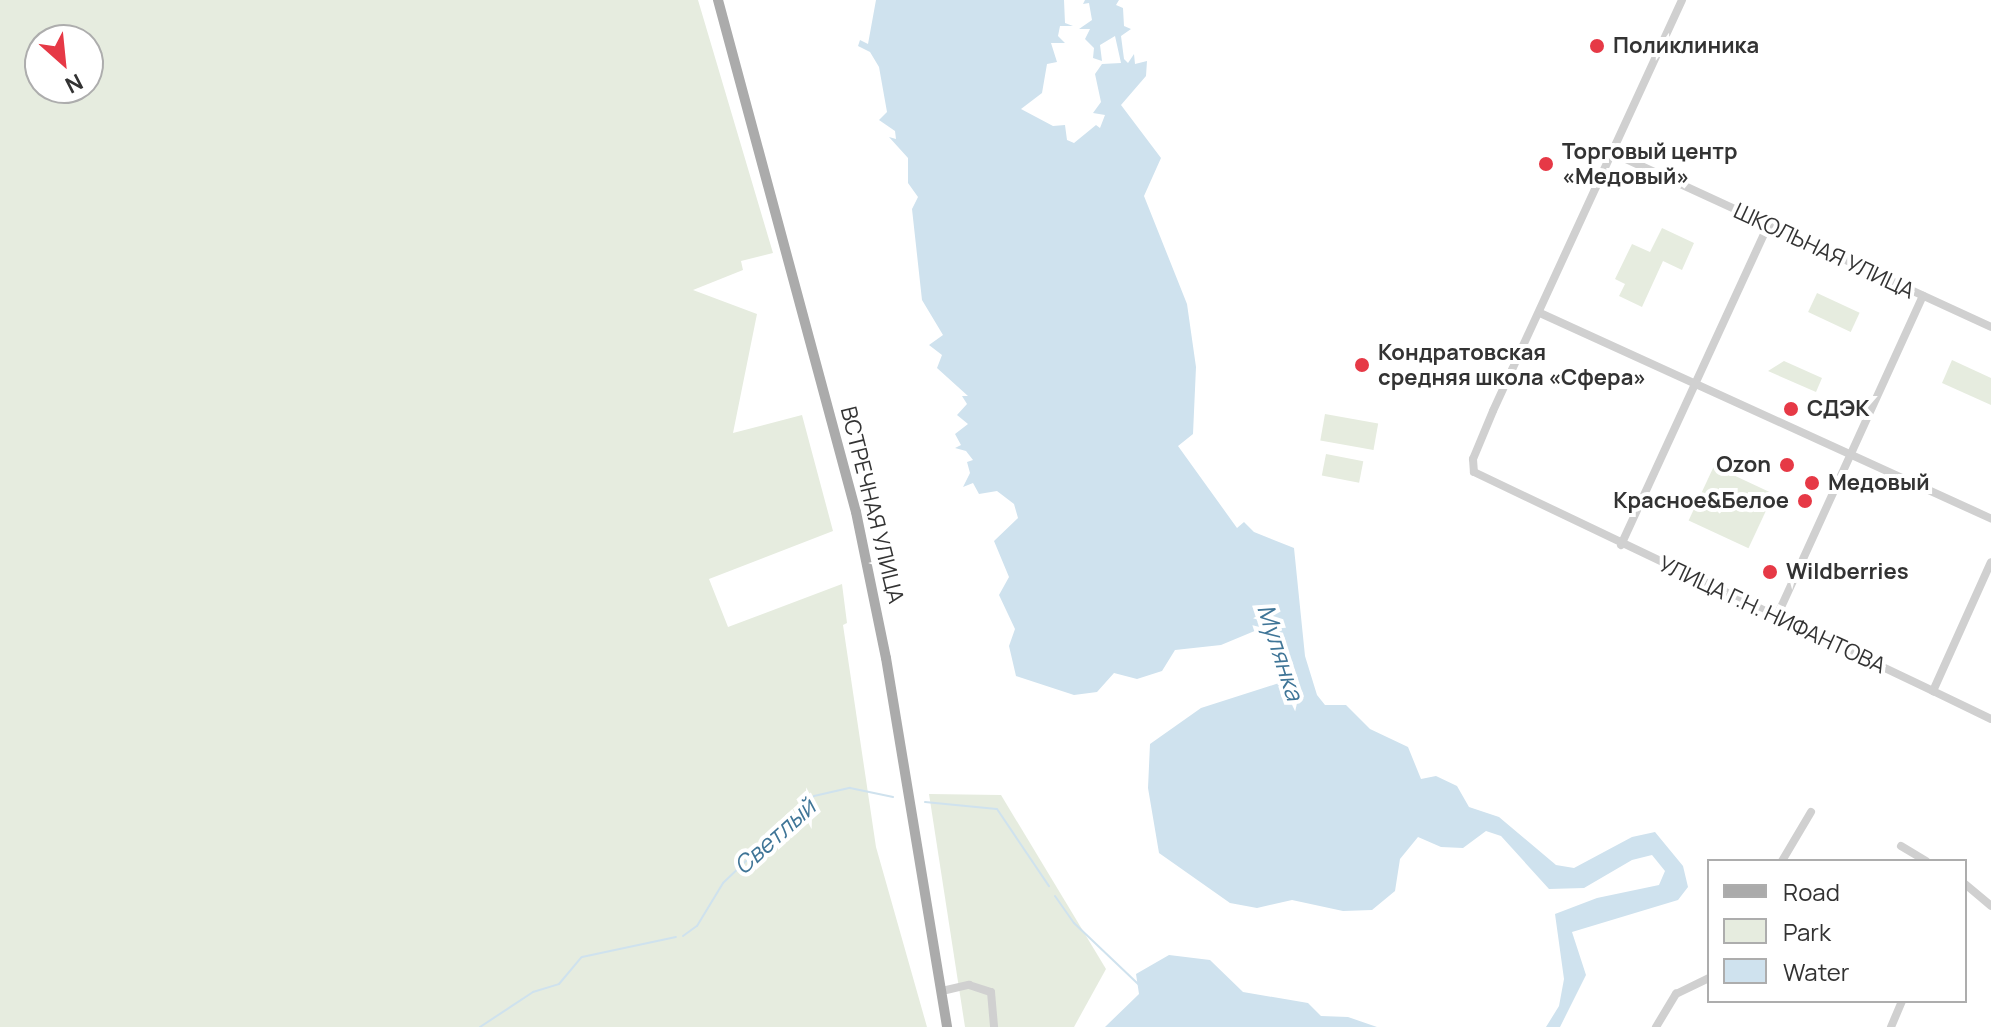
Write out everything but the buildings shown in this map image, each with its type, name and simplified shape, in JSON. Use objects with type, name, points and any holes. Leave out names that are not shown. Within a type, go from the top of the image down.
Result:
[{"type":"main road","name":"ВСТРЕЧНАЯ УЛИЦА","points":[[718,0],[856,512],[947,1027]]},
{"type":"street","points":[[1682,0],[1540,313],[1991,519]]},
{"type":"street","name":"ШКОЛЬНАЯ УЛИЦА","points":[[1613,153],[1991,327]]},
{"type":"street","points":[[1621,545],[1768,226]]},
{"type":"street","points":[[1777,616],[1923,296]]},
{"type":"street","name":"УЛИЦА Г.Н. НИФАНТОВА","points":[[1540,313],[1476,451],[1472,467],[1482,480],[1991,719]]},
{"type":"street","points":[[1933,691],[1991,562]]},
{"type":"street","points":[[1783,859],[1811,812]]},
{"type":"street","points":[[1901,846],[1923,859]]},
{"type":"street","points":[[1967,886],[1991,906]]},
{"type":"street","points":[[1656,1027],[1676,994],[1707,979]]},
{"type":"street","points":[[942,991],[969,985],[991,992],[994,1027]]},
{"type":"street","points":[[1891,1027],[1901,1003]]},
{"type":"green space","points":[[0,0],[698,0],[773,253],[741,261],[743,270],[693,290],[757,314],[733,433],[802,415],[833,531],[709,579],[728,627],[842,584],[847,623],[843,625],[876,847],[927,1027],[0,1027]]},
{"type":"green space","points":[[1662,228],[1694,243],[1682,270],[1663,261],[1642,307],[1619,296],[1625,284],[1615,279],[1632,244],[1650,252]]},
{"type":"green space","points":[[1817,293],[1860,313],[1851,332],[1808,312]]},
{"type":"green space","points":[[1952,360],[1991,378],[1991,405],[1942,383]]},
{"type":"green space","points":[[1784,361],[1822,378],[1816,392],[1768,371]]},
{"type":"green space","points":[[1325,414],[1378,423],[1373,450],[1320,441]]},
{"type":"green space","points":[[1326,454],[1363,461],[1359,483],[1322,476]]},
{"type":"green space","points":[[1714,466],[1774,494],[1748,548],[1689,520]]},
{"type":"green space","points":[[929,794],[1001,795],[1106,969],[1074,1027],[965,1027]]},
{"type":"water","name":"Мулянка","points":[[876,0],[1064,0],[1065,23],[1073,26],[1060,26],[1058,36],[1065,43],[1051,43],[1057,62],[1047,64],[1042,93],[1021,109],[1053,126],[1065,125],[1067,140],[1074,143],[1096,125],[1100,128],[1105,115],[1093,113],[1101,102],[1095,74],[1102,64],[1121,63],[1115,36],[1100,45],[1102,61],[1093,58],[1094,48],[1085,39],[1090,29],[1079,29],[1092,20],[1089,3],[1083,4],[1085,0],[1119,0],[1116,5],[1123,8],[1124,26],[1131,29],[1121,36],[1124,59],[1128,63],[1134,54],[1135,64],[1147,61],[1146,76],[1121,105],[1161,158],[1144,196],[1187,304],[1196,367],[1193,434],[1178,446],[1237,528],[1244,522],[1254,532],[1294,548],[1305,656],[1317,695],[1325,705],[1346,705],[1370,729],[1408,747],[1421,779],[1436,776],[1457,786],[1469,807],[1499,817],[1556,865],[1574,868],[1632,837],[1655,832],[1683,866],[1688,887],[1678,900],[1572,932],[1586,975],[1560,1027],[1546,1027],[1559,1006],[1564,979],[1555,914],[1597,898],[1659,885],[1665,871],[1652,855],[1632,860],[1584,888],[1549,889],[1501,836],[1486,831],[1463,848],[1441,847],[1418,837],[1400,859],[1395,891],[1372,910],[1343,911],[1292,900],[1257,908],[1230,903],[1159,853],[1148,788],[1150,744],[1201,708],[1279,683],[1279,655],[1271,639],[1257,630],[1221,645],[1175,650],[1162,671],[1137,679],[1114,673],[1097,692],[1074,695],[1016,676],[1009,646],[1015,629],[999,595],[1009,577],[994,541],[1018,518],[1014,504],[997,491],[979,494],[973,483],[963,487],[970,473],[967,462],[973,460],[966,451],[955,448],[961,445],[955,434],[968,424],[957,415],[967,404],[962,396],[968,396],[937,368],[942,355],[929,345],[943,335],[922,300],[912,209],[918,197],[908,183],[908,158],[889,137],[896,139],[895,131],[879,120],[887,112],[879,67],[870,52],[858,46],[860,40],[868,44]]},
{"type":"water","points":[[1169,955],[1210,960],[1243,992],[1308,1003],[1321,1016],[1348,1017],[1377,1027],[1105,1027],[1139,994],[1136,974]]},
{"type":"waterway","name":"Светлый","points":[[683,936],[697,926],[723,883],[814,796],[850,788],[893,797]]},
{"type":"waterway","name":"Светлый","points":[[925,802],[997,809],[1049,886]]},
{"type":"waterway","name":"Светлый","points":[[1055,896],[1074,923],[1139,985]]},
{"type":"waterway","points":[[480,1027],[533,992],[559,984],[582,957],[676,937]]},
{"type":"place","name":"Поликлиника","points":[[1597,46]]},
{"type":"place","name":"Торговый центр «Медовый»","points":[[1546,164]]},
{"type":"place","name":"Кондратовская средняя школа «Сфера»","points":[[1362,365]]},
{"type":"place","name":"СДЭК","points":[[1791,409]]},
{"type":"place","name":"Ozon","points":[[1787,465]]},
{"type":"place","name":"Медовый","points":[[1812,483]]},
{"type":"place","name":"Красное&Белое","points":[[1805,501]]},
{"type":"place","name":"Wildberries","points":[[1770,572]]}]
